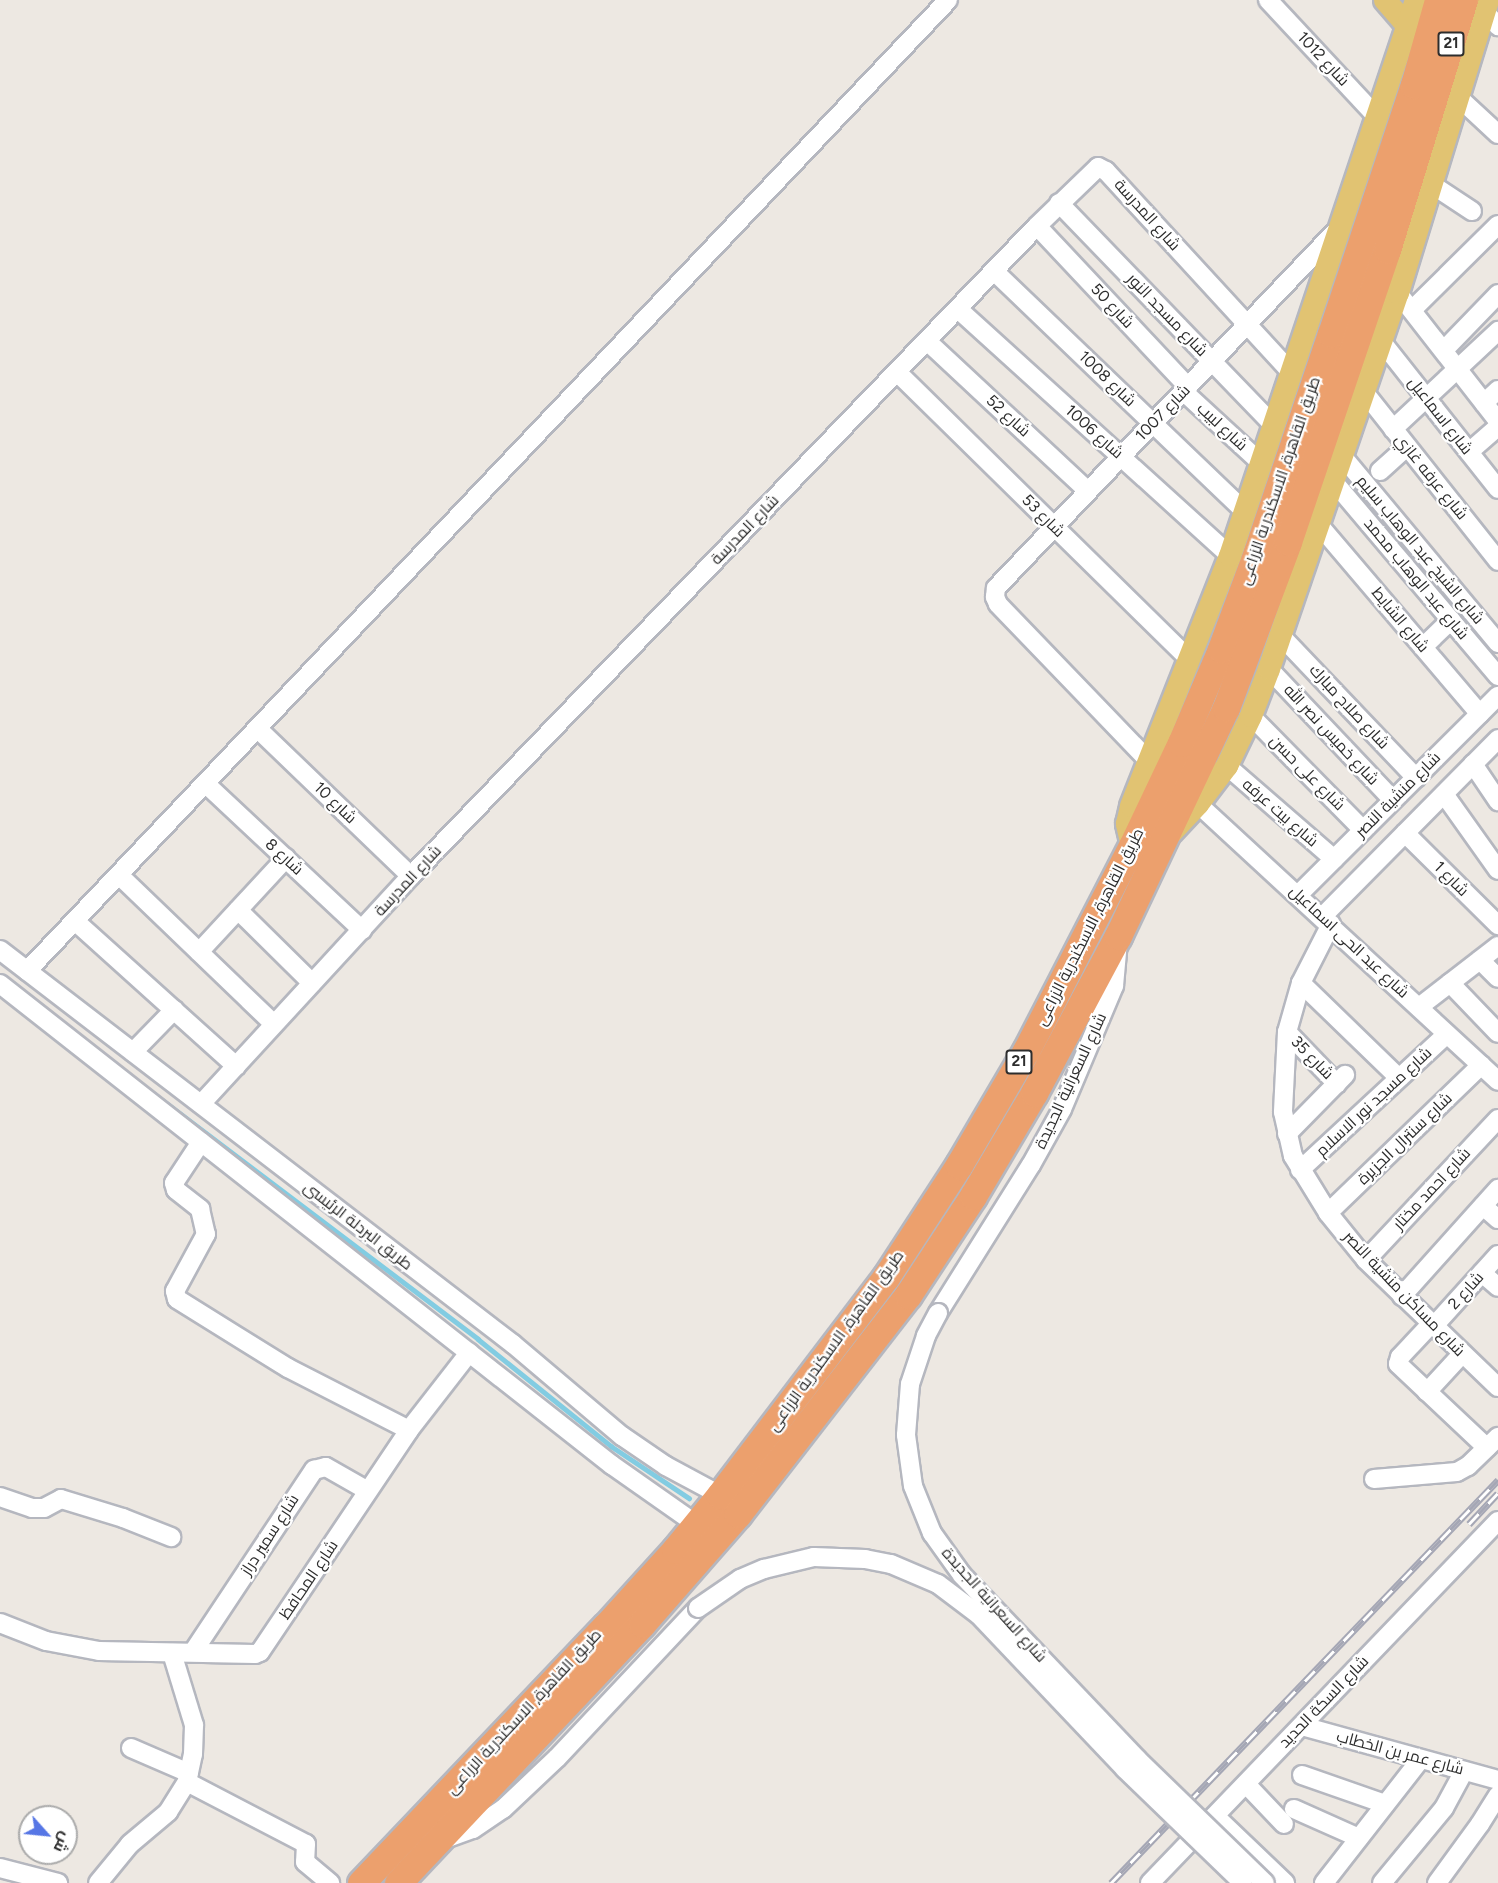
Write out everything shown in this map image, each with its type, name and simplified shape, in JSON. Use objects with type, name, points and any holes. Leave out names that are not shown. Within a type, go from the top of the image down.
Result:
[{"type":"highway","name":"طريق القاهرة, الاسكندرية الزراعى","points":[[398,1883],[440,1841],[694,1567],[908,1295],[973,1196],[1034,1093],[1118,936],[1165,839],[1226,708],[1255,635],[1388,250],[1436,90],[1438,0]]},
{"type":"highway","name":"طريق القاهرة, الاسكندرية الزراعى","points":[[361,1883],[606,1626],[696,1524],[886,1277],[959,1165],[1031,1042],[1132,846],[1186,732],[1436,90],[1488,14]]},
{"type":"main road","points":[[1384,0],[1409,28]]},
{"type":"main road","points":[[1132,846],[1128,833],[1128,815],[1230,556],[1409,28],[1416,0]]},
{"type":"main road","points":[[1165,839],[1198,804],[1227,766],[1251,716],[1281,636],[1382,342],[1405,302],[1431,184],[1436,90]]},
{"type":"street","points":[[27,971],[948,0]]},
{"type":"street","name":"شارع 1012","points":[[1268,0],[1378,118]]},
{"type":"street","points":[[1436,90],[1498,134]]},
{"type":"street","name":"شارع المدرسة","points":[[201,1104],[411,876],[1059,203],[1098,167],[1103,168],[1292,373]]},
{"type":"street","points":[[1431,184],[1472,211]]},
{"type":"street","name":"شارع مسجد النور","points":[[1059,203],[1274,426]]},
{"type":"street","points":[[1498,225],[1405,302],[1498,421]]},
{"type":"street","name":"شارع 50","points":[[1037,226],[1186,389]]},
{"type":"street","name":"شارع 1007","points":[[1149,761],[998,604],[995,597],[996,588],[1342,226]]},
{"type":"street","name":"شارع 1008","points":[[994,271],[1245,512]]},
{"type":"street","points":[[1444,350],[1498,294]]},
{"type":"street","name":"شارع 1006","points":[[958,309],[1230,556]]},
{"type":"street","points":[[1393,429],[1459,370],[1498,331]]},
{"type":"street","name":"شارع 52","points":[[927,341],[1088,491]]},
{"type":"street","name":"شارع اسماعيل","points":[[1382,342],[1498,489]]},
{"type":"street","name":"شارع 53","points":[[897,372],[1190,660]]},
{"type":"street","name":"شارع لبيب","points":[[1186,389],[1262,464]]},
{"type":"street","points":[[1484,403],[1498,390]]},
{"type":"street","name":"شارع عرفه غازي","points":[[1365,393],[1498,561]]},
{"type":"street","points":[[1469,452],[1498,427]]},
{"type":"street","points":[[1380,471],[1407,447]]},
{"type":"street","name":"شارع الشيخ عبد الوهاب سليم","points":[[1343,457],[1498,643]]},
{"type":"street","name":"شارع عبد الوهاب محمد","points":[[1334,482],[1498,676]]},
{"type":"street","name":"شارع الشايط","points":[[1319,525],[1480,714]]},
{"type":"street","points":[[1423,647],[1451,620]]},
{"type":"street","name":"شارع صلاح مبارك","points":[[1281,636],[1416,778]]},
{"type":"street","name":"شارع خميس نصر الله","points":[[1269,669],[1393,800]]},
{"type":"street","name":"شارع منشية النصر","points":[[1299,894],[1498,696]]},
{"type":"street","name":"شارع على حسن","points":[[1251,716],[1363,830]]},
{"type":"street","name":"شارع 10","points":[[258,729],[411,876]]},
{"type":"street","name":"شارع منشية النصر","points":[[1327,920],[1405,832],[1498,739]]},
{"type":"street","points":[[1473,764],[1498,801]]},
{"type":"street","name":"شارع بيت عرفه","points":[[1227,766],[1334,859]]},
{"type":"street","name":"شارع 8","points":[[206,783],[362,930]]},
{"type":"street","points":[[1444,794],[1498,870]]},
{"type":"street","name":"شارع عبد الحى اسماعيل","points":[[1198,804],[1299,894],[1498,1081]]},
{"type":"street","name":"شارع 1","points":[[1405,832],[1498,925]]},
{"type":"street","points":[[199,952],[286,858]]},
{"type":"street","points":[[119,875],[274,1024]]},
{"type":"street","points":[[238,910],[312,983]]},
{"type":"street","name":"شارع مساكن منشية النصر","points":[[1327,920],[1301,983],[1287,1032],[1282,1087],[1287,1134],[1293,1156],[1328,1213],[1366,1260],[1432,1326],[1498,1387]]},
{"type":"street","points":[[75,921],[236,1066]]},
{"type":"street","name":"شارع السعرانية الجديدة","points":[[1118,936],[1114,986],[1062,1109],[1036,1156],[926,1336],[910,1384],[906,1435],[913,1486],[932,1533],[946,1555],[978,1592],[1137,1758],[1265,1883]]},
{"type":"street","points":[[1419,1006],[1498,946]]},
{"type":"street","name":"طريق البردلة الرئيسى","points":[[0,950],[513,1344],[622,1436],[666,1466],[720,1495]]},
{"type":"street","points":[[1480,960],[1498,978]]},
{"type":"street","points":[[1301,983],[1399,1078]]},
{"type":"street","points":[[1449,983],[1498,1033]]},
{"type":"street","name":"طريق البردلة الرئيسى","points":[[0,984],[612,1465],[696,1524]]},
{"type":"street","points":[[133,1052],[174,1010]]},
{"type":"street","name":"شارع 35","points":[[1287,1032],[1341,1080],[1287,1134]]},
{"type":"street","name":"شارع مسجد نور الاسلام","points":[[1300,1170],[1447,1034]]},
{"type":"street","name":"شارع سنترال الجزيرة","points":[[1328,1213],[1481,1065]]},
{"type":"street","name":"شارع احمد مختار","points":[[1366,1260],[1498,1119]]},
{"type":"street","points":[[201,1142],[174,1183],[176,1190],[200,1209],[206,1234],[175,1291],[177,1299],[288,1368],[409,1430]]},
{"type":"street","points":[[1402,1296],[1498,1189]]},
{"type":"street","points":[[1483,1206],[1498,1219]]},
{"type":"street","name":"شارع 2","points":[[1427,1392],[1398,1364],[1400,1357],[1498,1255]]},
{"type":"street","points":[[1482,1273],[1498,1287]]},
{"type":"street","name":"شارع المحافظ","points":[[0,1623],[70,1647],[99,1651],[255,1654],[264,1647],[409,1430],[469,1353]]},
{"type":"street","points":[[1374,1479],[1457,1472],[1468,1466],[1493,1442],[1427,1392],[1462,1354]]},
{"type":"street","name":"شارع سمير دراز","points":[[193,1652],[314,1470],[326,1467],[368,1491]]},
{"type":"street","points":[[0,1497],[32,1508],[44,1508],[61,1499],[123,1518],[171,1537]]},
{"type":"street","name":"شارع السكة الحديد","points":[[1150,1883],[1498,1521]]},
{"type":"street","name":"شارع السعرانية الجديدة","points":[[440,1841],[473,1829],[503,1809],[557,1758],[698,1608],[718,1592],[756,1572],[789,1562],[814,1557],[865,1559],[891,1564],[930,1580],[959,1598],[979,1615],[1125,1769],[1242,1883]]},
{"type":"street","points":[[98,1883],[130,1844],[168,1812],[188,1777],[194,1725],[172,1653]]},
{"type":"street","name":"شارع عمر بن الخطاب","points":[[1302,1726],[1498,1780]]},
{"type":"street","points":[[131,1748],[188,1777],[306,1844],[305,1862],[330,1883]]},
{"type":"street","points":[[1324,1883],[1421,1759]]},
{"type":"street","points":[[1382,1883],[1439,1814],[1464,1771]]},
{"type":"street","points":[[1302,1774],[1385,1804]]},
{"type":"street","points":[[1246,1784],[1289,1816],[1359,1838]]},
{"type":"street","points":[[1437,1883],[1498,1795]]},
{"type":"street","points":[[1215,1816],[1285,1883]]},
{"type":"street","points":[[1189,1843],[1232,1883]]},
{"type":"street","points":[[0,1868],[57,1883]]},
{"type":"waterway","points":[[140,1083],[478,1339],[611,1446],[689,1498]]},
{"type":"railway","points":[[1111,1883],[1498,1480]]},
{"type":"railway","points":[[1469,1524],[1498,1493]]}]
